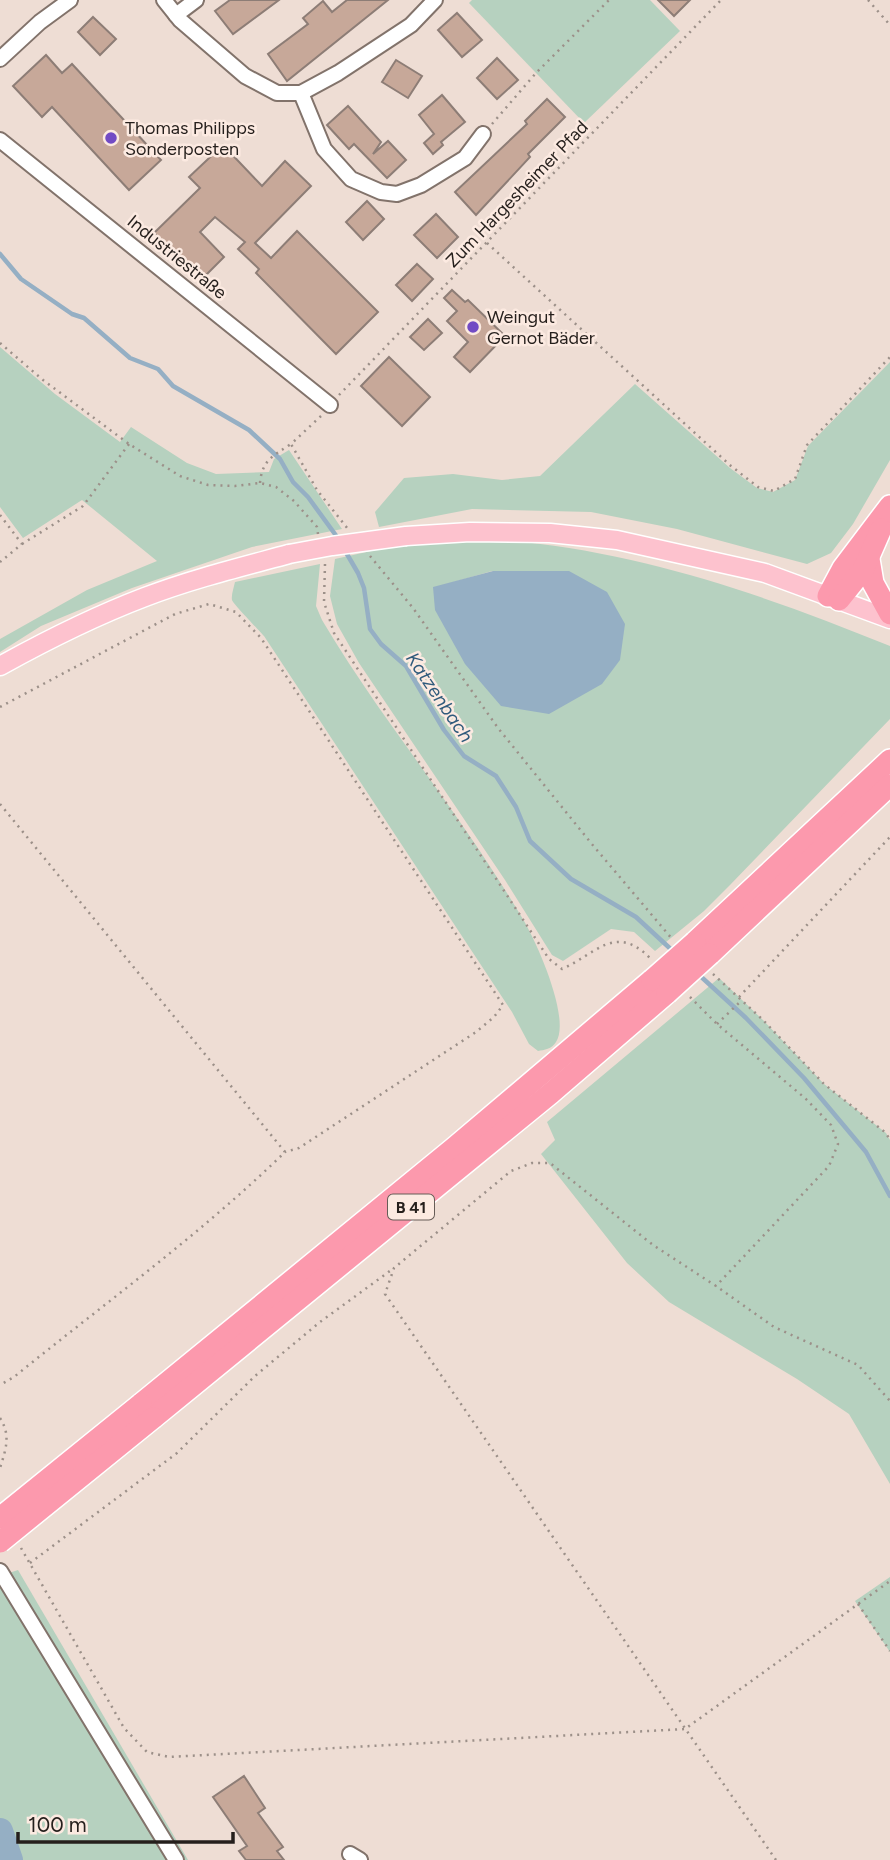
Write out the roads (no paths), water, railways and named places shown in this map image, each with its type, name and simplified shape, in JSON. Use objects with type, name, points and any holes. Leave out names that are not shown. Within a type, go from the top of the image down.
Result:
[{"type":"highway","points":[[834,598],[855,581],[869,558],[890,506]]},
{"type":"highway","points":[[834,598],[843,568],[890,506]]},
{"type":"highway","points":[[869,558],[873,583],[890,617]]},
{"type":"highway","name":"B 41","points":[[0,1518],[147,1411],[540,1101],[698,952],[890,760]]},
{"type":"highway","name":"B 41","points":[[698,952],[890,785]]},
{"type":"highway","name":"B 41","points":[[9,1542],[147,1411]]},
{"type":"main road","points":[[0,666],[58,635],[145,597],[208,575],[289,554],[345,544],[406,536],[470,532],[550,533],[617,540],[765,573],[890,617]]},
{"type":"street","points":[[0,59],[40,22],[70,0]]},
{"type":"street","points":[[164,0],[176,15],[245,76],[277,93],[301,93],[338,73],[411,25],[435,0]]},
{"type":"street","points":[[176,15],[196,0]]},
{"type":"street","points":[[301,93],[324,149],[351,179],[381,192],[397,194],[421,185],[465,158],[483,134]]},
{"type":"street","name":"Industriestraße","points":[[0,140],[330,405]]},
{"type":"street","points":[[0,1571],[176,1860]]},
{"type":"water","points":[[493,571],[569,571],[607,592],[625,624],[620,660],[602,684],[549,714],[501,706],[465,664],[435,610],[433,587]]},
{"type":"waterway","name":"Katzenbach","points":[[0,254],[21,279],[72,314],[84,318],[130,358],[158,369],[173,386],[249,430],[280,459],[293,482],[308,497],[340,541]]},
{"type":"waterway","name":"Katzenbach","points":[[344,549],[364,588],[370,629],[381,644],[406,666],[444,730],[464,756],[496,776],[516,807],[530,841],[571,879],[636,917],[675,953]]},
{"type":"waterway","name":"Katzenbach","points":[[697,973],[746,1018],[804,1078],[866,1152],[890,1196]]},
{"type":"waterway","points":[[0,1831],[10,1860]]},
{"type":"place","name":"Thomas Philipps Sonderposten","points":[[111,138]]},
{"type":"place","name":"Weingut Gernot Bäder","points":[[473,327]]}]
